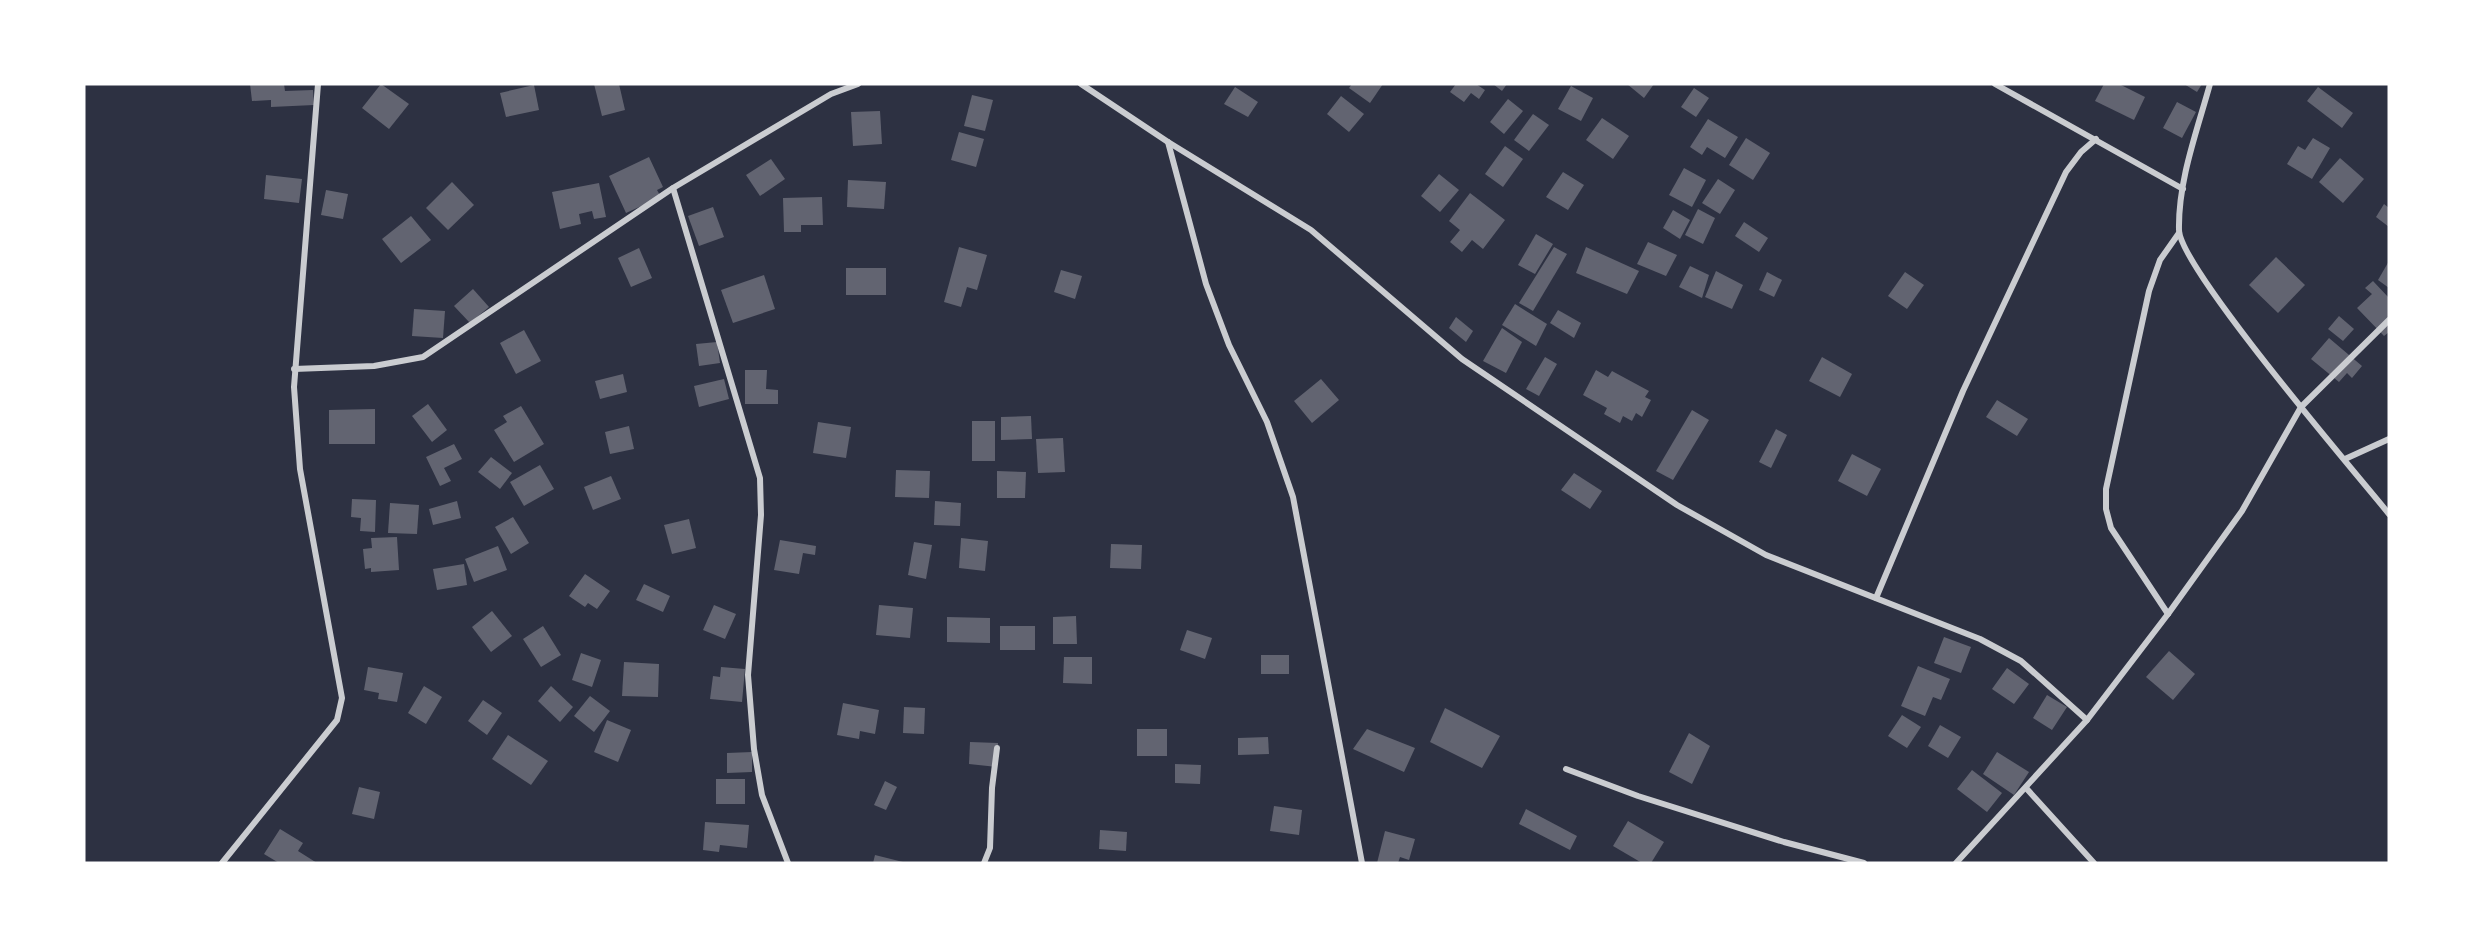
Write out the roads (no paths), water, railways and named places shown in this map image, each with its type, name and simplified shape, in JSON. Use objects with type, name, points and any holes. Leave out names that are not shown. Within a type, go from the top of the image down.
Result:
[{"type":"street","points":[[222,863],[337,720],[342,698],[300,469],[294,369],[318,84]]},
{"type":"street","points":[[294,369],[374,366],[423,357],[673,188],[831,94],[858,84]]},
{"type":"street","points":[[1082,84],[1168,142],[1311,230],[1462,359],[1677,505],[1766,555],[1980,639],[2021,661],[2087,720]]},
{"type":"street","points":[[1995,84],[2183,189]]},
{"type":"street","points":[[2168,614],[2111,528],[2106,509],[2106,489],[2149,291],[2160,260],[2179,233],[2183,189],[2210,84]]},
{"type":"street","points":[[1876,598],[1963,391],[2066,172],[2081,152],[2096,139]]},
{"type":"street","points":[[1168,142],[1206,284],[1229,345],[1268,422],[1293,497],[1362,863]]},
{"type":"street","points":[[673,188],[760,478],[761,515],[748,675],[754,749],[762,795],[788,863]]},
{"type":"street","points":[[2179,233],[2201,276],[2301,407],[2389,514]]},
{"type":"street","points":[[1954,863],[2087,720],[2168,614],[2242,511],[2301,407],[2389,320]]},
{"type":"street","points":[[2345,459],[2389,439]]},
{"type":"street","points":[[984,863],[990,848],[992,788],[997,748]]},
{"type":"street","points":[[1566,769],[1638,796],[1784,842],[1864,863]]},
{"type":"street","points":[[2026,788],[2094,863]]}]
